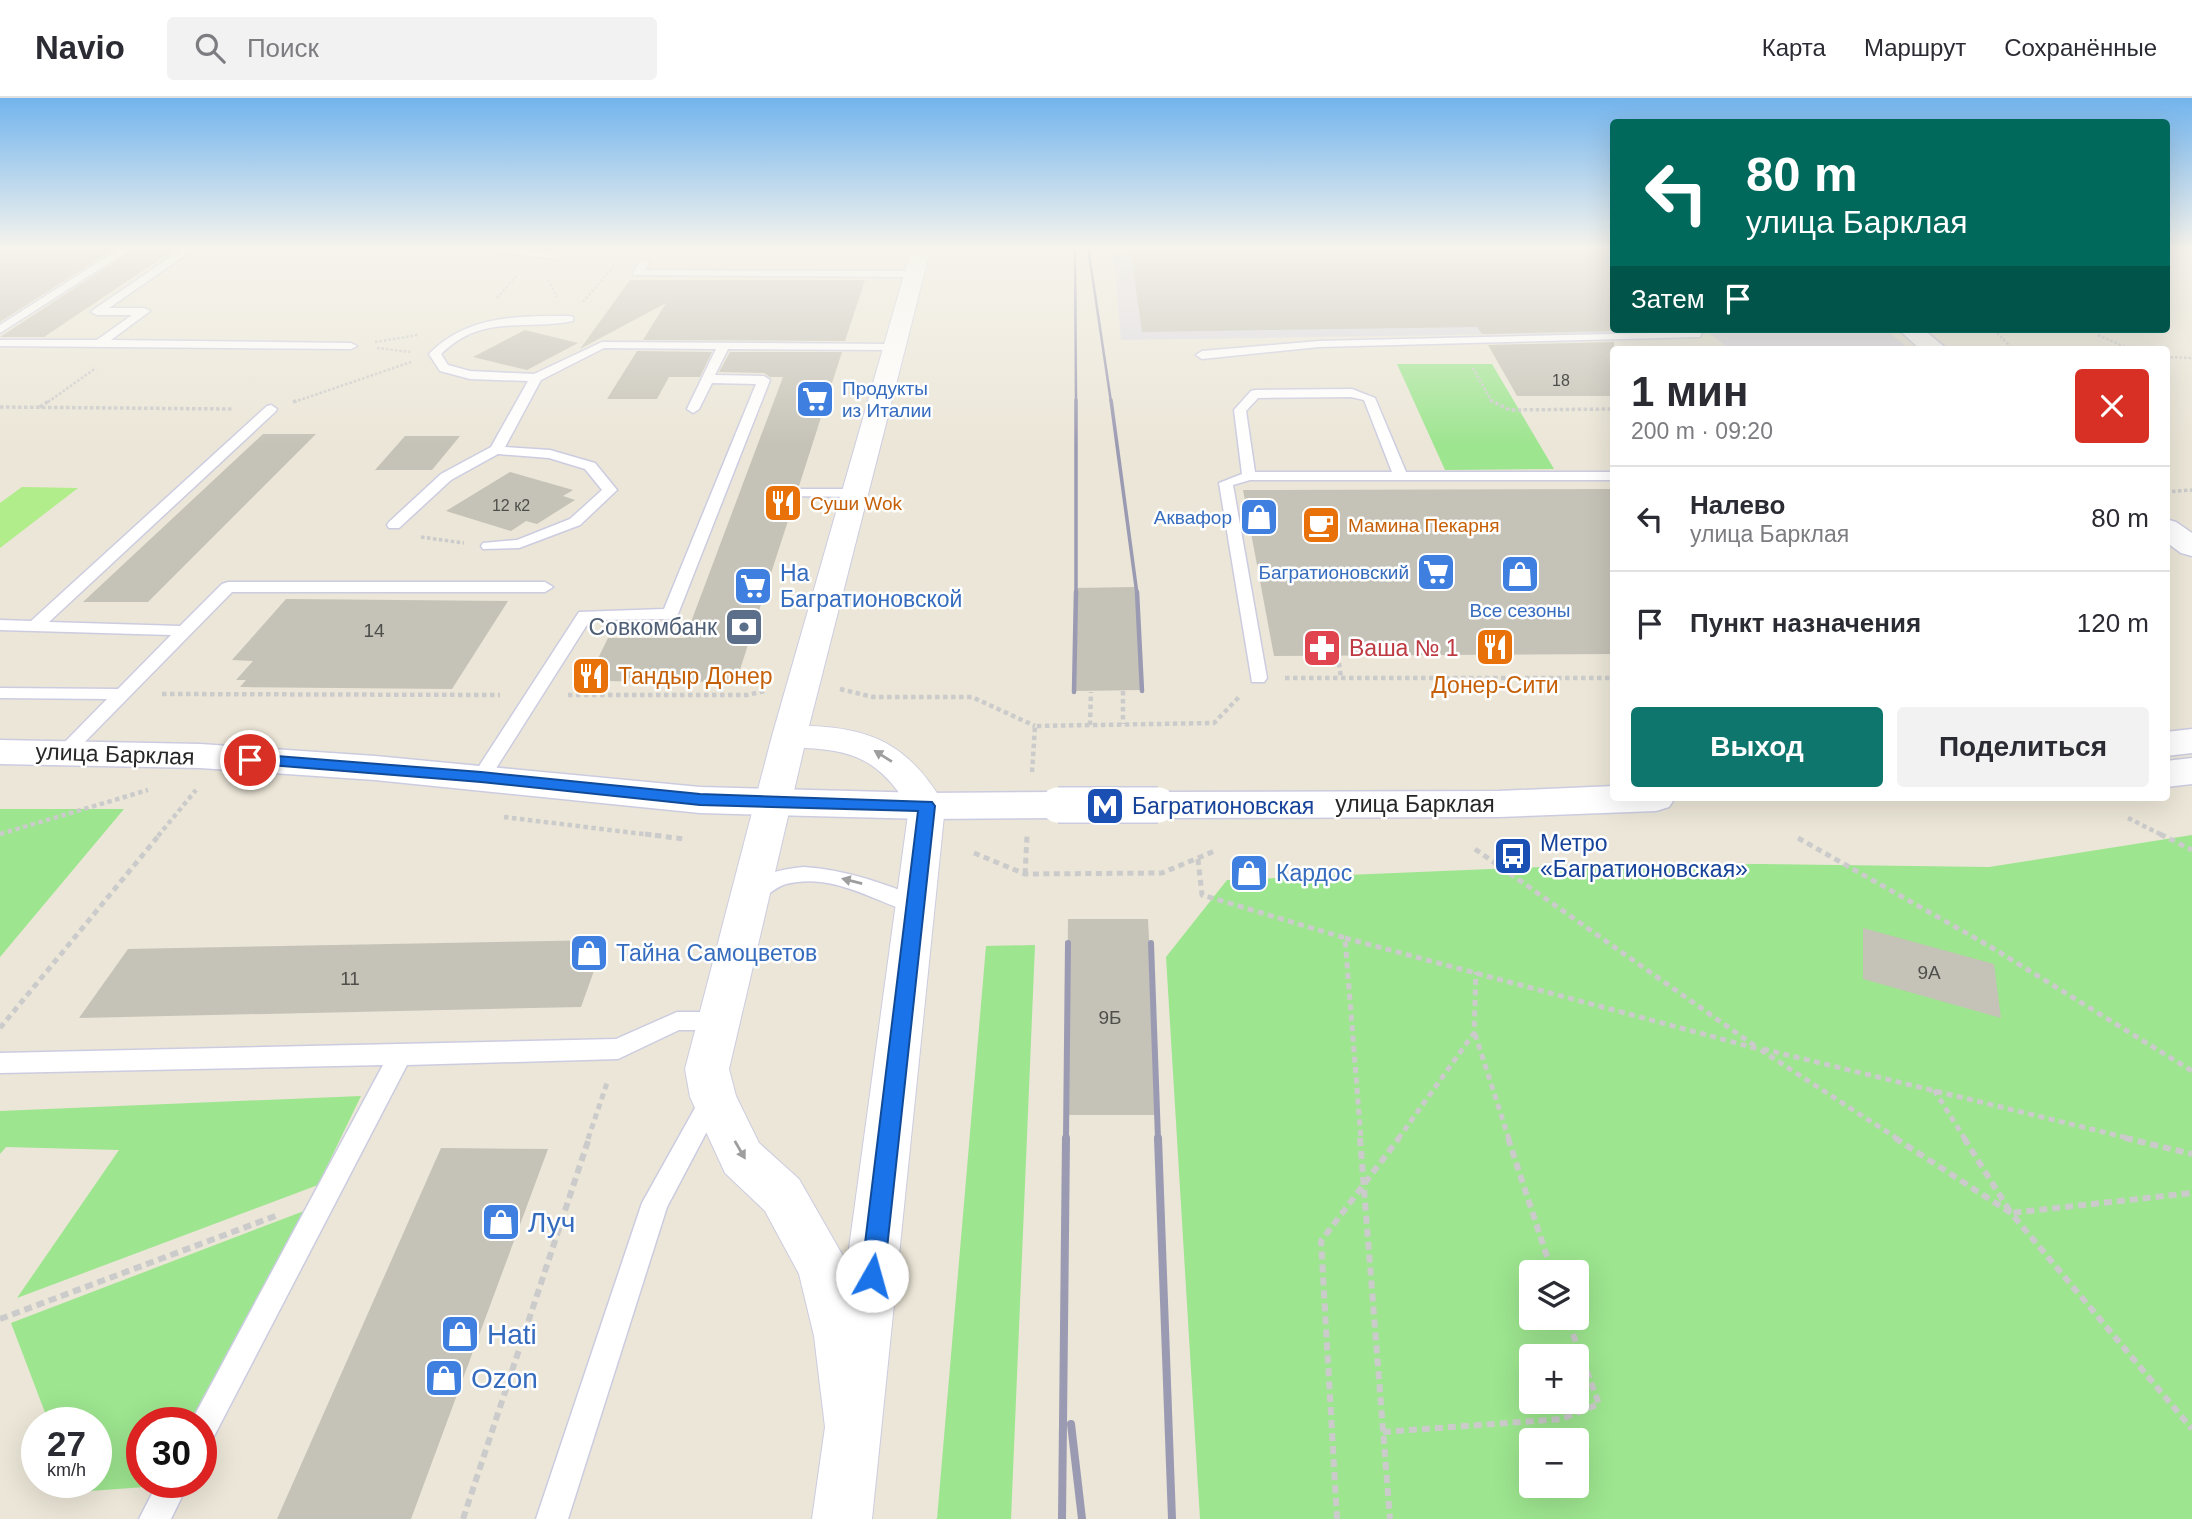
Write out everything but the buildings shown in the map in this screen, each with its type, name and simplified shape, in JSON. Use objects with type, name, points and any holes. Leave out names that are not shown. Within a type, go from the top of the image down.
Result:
[{"type":"main road","points":[[1914,333],[1931,346]]},
{"type":"main road","points":[[2170,531],[2192,547]]},
{"type":"main road","points":[[2170,744],[2192,741]]},
{"type":"main road","name":"улица Барклая","points":[[0,752],[200,756],[481,777],[700,800],[772,803],[927,806],[1499,804],[1610,800]]},
{"type":"main road","points":[[2170,774],[2192,771]]},
{"type":"street","points":[[854,1435],[841,1336],[823,1267],[782,1195],[743,1158],[713,1097],[708,1069],[801,689],[902,313]]},
{"type":"street","points":[[789,736],[853,741],[884,754],[909,776],[927,806],[842,1519]]},
{"type":"lane","points":[[0,330],[26,313]]},
{"type":"lane","points":[[99,344],[141,313]]},
{"type":"lane","points":[[569,319],[519,320],[471,327],[447,340],[435,354],[444,368],[470,375],[536,378],[602,345],[892,347]]},
{"type":"lane","points":[[1202,355],[1319,344],[1696,333]]},
{"type":"lane","points":[[0,343],[351,346]]},
{"type":"lane","points":[[693,409],[724,345]]},
{"type":"lane","points":[[394,525],[446,477],[496,450],[536,378]]},
{"type":"lane","points":[[481,777],[585,615],[670,614],[764,380],[708,379]]},
{"type":"lane","points":[[1250,476],[1240,410],[1255,394],[1324,393],[1352,393],[1369,398],[1400,475]]},
{"type":"lane","points":[[35,626],[271,409]]},
{"type":"lane","points":[[488,546],[519,544],[575,522],[610,490],[590,466],[550,454],[496,450]]},
{"type":"lane","points":[[1258,678],[1226,482],[1250,476],[1610,476]]},
{"type":"lane","points":[[720,493],[739,493]]},
{"type":"lane","points":[[796,493],[854,493]]},
{"type":"lane","points":[[65,752],[228,587],[545,587]]},
{"type":"lane","points":[[0,625],[185,631]]},
{"type":"lane","points":[[0,693],[123,694]]},
{"type":"lane","points":[[750,897],[770,882],[790,876],[844,878],[883,889],[916,906]]},
{"type":"lane","points":[[0,1063],[618,1049],[677,1021],[719,1021]]},
{"type":"lane","points":[[214,1407],[400,1055]]},
{"type":"lane","points":[[552,1519],[655,1203],[713,1097]]},
{"type":"lane","points":[[155,1519],[166,1498]]},
{"type":"path","points":[[569,319],[574,313]]},
{"type":"path","points":[[1997,333],[2010,346]]},
{"type":"path","points":[[2098,335],[2123,346]]},
{"type":"path","points":[[39,408],[130,344]]},
{"type":"path","points":[[351,346],[435,354]]},
{"type":"path","points":[[0,407],[271,409],[435,354]]},
{"type":"path","points":[[2170,357],[2192,358]]},
{"type":"path","points":[[1473,368],[1491,401],[1510,410],[1610,409]]},
{"type":"path","points":[[2170,492],[2192,490]]},
{"type":"path","points":[[394,525],[422,537],[488,546]]},
{"type":"path","points":[[1338,655],[1341,678]]},
{"type":"path","points":[[1062,726],[1214,723],[1258,678],[1610,678]]},
{"type":"path","points":[[123,694],[747,695],[776,689],[836,688],[873,697],[972,697],[1035,726]]},
{"type":"path","points":[[1123,691],[1123,724]]},
{"type":"path","points":[[1090,725],[1091,692]]},
{"type":"path","points":[[0,834],[149,787],[135,785]]},
{"type":"path","points":[[185,788],[210,791]]},
{"type":"path","points":[[0,1028],[196,790]]},
{"type":"path","points":[[496,816],[684,839]]},
{"type":"path","points":[[2127,818],[2192,850]]},
{"type":"path","points":[[1798,838],[1991,947],[2192,1071]]},
{"type":"path","points":[[1475,849],[1759,1048],[2011,1213],[2192,1193]]},
{"type":"path","points":[[974,853],[1024,874],[1162,873],[1217,850]]},
{"type":"path","points":[[1198,859],[1202,895],[1345,938],[1759,1048],[2192,1154]]},
{"type":"path","points":[[1345,938],[1390,1519]]},
{"type":"path","points":[[1476,972],[1474,1033],[1548,1260]]},
{"type":"path","points":[[1338,1519],[1321,1241],[1474,1033]]},
{"type":"path","points":[[463,1519],[618,1049]]},
{"type":"path","points":[[1934,1090],[2011,1213],[2192,1429]]},
{"type":"path","points":[[0,1319],[326,1197]]},
{"type":"path","points":[[1383,1432],[1562,1419],[1599,1404],[1571,1330]]},
{"type":"shaded area","points":[[1119,313],[1610,313],[1610,332],[1121,340]]},
{"type":"shaded area","points":[[1709,333],[1889,333],[1906,346],[1725,346]]},
{"type":"green space","points":[[1397,364],[1492,364],[1554,469],[1445,470]]},
{"type":"green space","points":[[22,487],[78,488],[0,548],[0,503]]},
{"type":"green space","points":[[0,809],[124,809],[0,957]]},
{"type":"green space","points":[[2192,835],[2192,1519],[1200,1519],[1166,957],[1227,880],[1564,866],[1760,864],[1989,867]]},
{"type":"green space","points":[[1035,945],[1011,1519],[937,1519],[986,946]]},
{"type":"green space","points":[[361,1096],[318,1185],[17,1298],[119,1150],[6,1147],[0,1154],[0,1111]]},
{"type":"green space","points":[[304,1211],[200,1407],[126,1407],[126,1488],[112,1489],[112,1407],[43,1407],[11,1323]]},
{"type":"railway","points":[[1075,313],[1076,402]]},
{"type":"railway","points":[[1098,313],[1111,402]]},
{"type":"railway","points":[[1111,400],[1137,594]]},
{"type":"railway","points":[[1076,402],[1076,592]]},
{"type":"railway","points":[[1074,692],[1076,592]]},
{"type":"railway","points":[[1137,592],[1142,691]]},
{"type":"railway","points":[[1066,1139],[1068,943]]},
{"type":"railway","points":[[1151,943],[1158,1139]]},
{"type":"railway","points":[[1062,1519],[1066,1138]]},
{"type":"railway","points":[[1158,1138],[1172,1519]]},
{"type":"railway","points":[[1071,1424],[1082,1519]]},
{"type":"place","name":"Продукты из Италии","points":[[815,399]]},
{"type":"place","name":"Суши Wok","points":[[783,503]]},
{"type":"place","name":"Аквафор","points":[[1259,517]]},
{"type":"place","name":"Мамина Пекарня","points":[[1321,525]]},
{"type":"place","name":"Багратионовский","points":[[1436,572]]},
{"type":"place","name":"Все сезоны","points":[[1520,574]]},
{"type":"place","name":"На Багратионовской","points":[[753,586]]},
{"type":"place","name":"Совкомбанк","points":[[744,627]]},
{"type":"place","name":"Донер-Сити","points":[[1495,647]]},
{"type":"place","name":"Ваша № 1","points":[[1322,648]]},
{"type":"place","name":"Тандыр Донер","points":[[591,676]]},
{"type":"place","name":"Багратионовская","points":[[1105,806]]},
{"type":"place","name":"Метро «Багратионовская»","points":[[1513,856]]},
{"type":"place","name":"Кардос","points":[[1249,873]]},
{"type":"place","name":"Тайна Самоцветов","points":[[589,953]]},
{"type":"place","name":"Луч","points":[[501,1222]]},
{"type":"place","name":"Hati","points":[[460,1334]]},
{"type":"place","name":"Ozon","points":[[444,1378]]},
{"type":"route","points":[[250,760],[481,777],[700,800],[927,806],[872,1276]]}]
